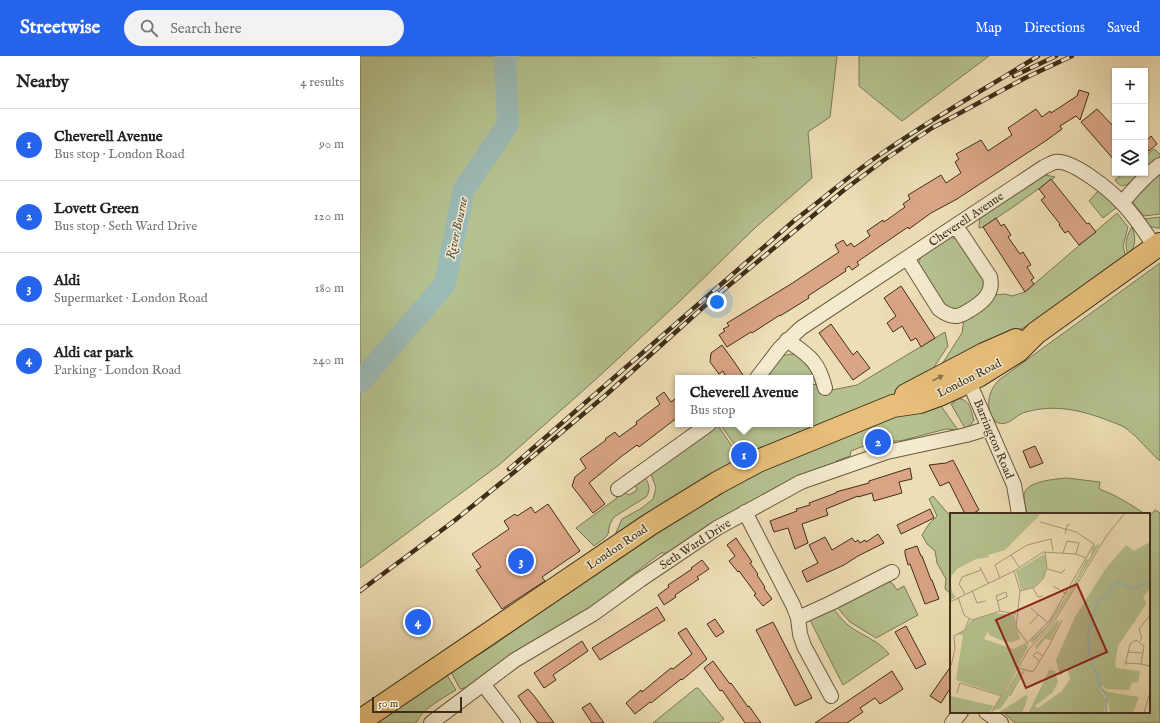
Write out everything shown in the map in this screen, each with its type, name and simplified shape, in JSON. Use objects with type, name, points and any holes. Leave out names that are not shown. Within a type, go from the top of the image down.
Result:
[{"type":"highway","name":"London Road","points":[[360,721],[643,530],[717,483],[758,460],[893,406],[910,393],[998,364],[1026,345],[1036,332],[1158,246]]},
{"type":"street","name":"Cheverell Avenue","points":[[759,375],[787,340],[816,317],[1044,167],[1056,162],[1071,165],[1077,168],[1122,203],[1158,246]]},
{"type":"street","points":[[1122,203],[1137,185],[1150,172],[1160,165]]},
{"type":"street","points":[[907,258],[939,309],[944,313],[957,316],[980,304],[990,291],[990,277],[956,226]]},
{"type":"street","points":[[787,340],[814,362],[822,376],[825,388]]},
{"type":"street","name":"Barrington Road","points":[[965,374],[1014,485],[1019,513]]},
{"type":"street","points":[[618,489],[705,427]]},
{"type":"street","name":"Seth Ward Drive","points":[[431,723],[515,660],[593,614],[681,551],[717,528],[801,482],[866,458],[907,447],[966,435],[989,428]]},
{"type":"street","points":[[745,512],[793,605],[798,618],[800,634],[804,646],[831,696]]},
{"type":"street","points":[[798,618],[892,572]]},
{"type":"street","points":[[482,684],[512,723]]},
{"type":"street","points":[[952,723],[960,713]]},
{"type":"street","points":[[987,713],[1001,723]]},
{"type":"green space","points":[[360,56],[752,56],[753,58],[756,56],[837,56],[830,117],[808,132],[812,178],[757,226],[679,302],[594,381],[499,465],[360,568]]},
{"type":"green space","points":[[859,56],[989,56],[902,121],[859,86]]},
{"type":"green space","points":[[1154,149],[1160,154],[1160,158],[1148,167],[1148,154]]},
{"type":"green space","points":[[1160,172],[1160,214],[1144,216],[1133,203],[1133,200]]},
{"type":"green space","points":[[1041,174],[1055,177],[1016,205],[983,227],[979,228],[980,213]]},
{"type":"green space","points":[[1120,176],[1137,176],[1124,186],[1118,184],[1115,180]]},
{"type":"green space","points":[[1099,190],[1117,207],[1103,218],[1089,201]]},
{"type":"green space","points":[[1117,213],[1128,227],[1123,246],[1126,257],[1068,300],[1024,328],[942,364],[962,333],[964,318],[993,295],[1005,294],[1012,296],[1025,292]]},
{"type":"green space","points":[[1160,217],[1160,228],[1150,226],[1143,219]]},
{"type":"green space","points":[[1132,227],[1135,241],[1129,255],[1126,248],[1126,241]]},
{"type":"green space","points":[[949,237],[960,240],[986,280],[979,298],[953,311],[942,303],[918,264],[922,254]]},
{"type":"green space","points":[[1160,263],[1160,461],[1136,436],[1125,428],[1087,413],[1067,409],[1047,408],[1026,412],[1008,422],[996,422],[990,412],[989,400],[992,389],[999,380]]},
{"type":"green space","points":[[945,332],[948,346],[934,367],[932,375],[856,413],[783,443],[741,454],[722,427],[813,427],[813,385],[817,384],[822,392],[857,385]]},
{"type":"green space","points":[[791,354],[801,355],[812,375],[765,375],[781,356]]},
{"type":"green space","points":[[953,397],[963,400],[970,407],[974,420],[966,430],[951,404],[954,403]]},
{"type":"green space","points":[[941,406],[958,430],[946,429],[900,441],[888,441],[861,447],[851,451],[850,456],[836,461],[836,465],[670,553],[661,553],[619,585],[616,593],[469,687],[460,689],[451,672],[491,647],[619,556],[716,493],[787,459],[901,414]]},
{"type":"green space","points":[[713,427],[719,427],[740,458],[614,537],[622,519],[642,508],[653,499],[656,488],[650,471]]},
{"type":"green space","points":[[644,475],[649,489],[646,497],[614,517],[610,524],[608,534],[594,546],[576,528],[617,498],[616,496],[622,493],[629,495],[637,490],[635,484]]},
{"type":"green space","points":[[1067,478],[1100,482],[1099,489],[1117,497],[1143,513],[1027,513],[1024,495],[1026,490],[1035,484]]},
{"type":"green space","points":[[933,496],[950,516],[950,593],[945,589],[946,579],[937,563],[935,551],[927,544],[922,535],[929,524],[937,516],[929,499]]},
{"type":"green space","points":[[1155,510],[1160,513],[1160,723],[1015,723],[1004,713],[1150,713],[1150,516]]},
{"type":"green space","points":[[888,581],[893,584],[897,590],[904,586],[918,615],[876,638],[850,622],[835,605]]},
{"type":"green space","points":[[832,607],[849,626],[876,642],[889,654],[843,685],[809,618]]},
{"type":"green space","points":[[447,675],[456,690],[428,708],[419,717],[416,723],[374,723]]},
{"type":"green space","points":[[696,688],[698,688],[724,719],[718,723],[653,723]]},
{"type":"building","points":[[1079,90],[1089,93],[1080,120],[1076,116],[1060,126],[1062,129],[1047,140],[957,199],[931,213],[909,229],[908,227],[857,262],[859,265],[852,270],[849,266],[845,269],[846,271],[808,296],[809,298],[727,347],[719,335],[725,331],[723,329],[729,326],[727,323],[791,284],[839,252],[835,245],[843,240],[847,246],[851,243],[854,247],[870,236],[867,231],[883,220],[884,222],[905,207],[903,204],[910,199],[908,195],[941,175],[946,183],[961,173],[955,162],[959,159],[956,154],[981,140],[988,151],[1012,135],[1008,128],[1036,109],[1042,117],[1050,111],[1051,113],[1077,96]]},
{"type":"building","points":[[1097,109],[1112,125],[1112,158],[1081,122]]},
{"type":"building","points":[[1151,136],[1157,144],[1149,151],[1148,150],[1148,139]]},
{"type":"building","points":[[1051,179],[1087,224],[1089,223],[1096,232],[1079,245],[1068,231],[1065,233],[1059,225],[1060,224],[1041,200],[1045,197],[1039,189]]},
{"type":"building","points":[[996,218],[1001,226],[1004,224],[1011,235],[1008,237],[1020,254],[1023,252],[1031,265],[1027,267],[1034,278],[1031,280],[1034,284],[1025,292],[983,227]]},
{"type":"building","points":[[901,286],[935,338],[921,347],[916,338],[911,341],[902,326],[893,332],[887,323],[896,316],[884,298]]},
{"type":"building","points":[[831,324],[853,355],[857,351],[870,368],[853,380],[819,333]]},
{"type":"building","points":[[722,345],[743,375],[725,375],[723,371],[719,374],[710,362],[711,353]]},
{"type":"building","points":[[664,392],[671,402],[675,399],[675,419],[639,447],[637,445],[622,456],[589,483],[605,504],[593,513],[572,486],[575,477],[586,468],[580,459],[615,432],[619,437],[637,424],[636,422],[660,404],[656,398]]},
{"type":"building","points":[[1035,446],[1043,463],[1030,468],[1023,451]]},
{"type":"building","points":[[953,460],[979,510],[974,513],[964,513],[949,482],[940,486],[929,465],[946,463]]},
{"type":"building","points":[[910,468],[912,479],[899,482],[902,493],[874,501],[872,493],[858,496],[826,509],[828,515],[802,524],[808,543],[795,549],[788,528],[774,532],[770,521],[797,511],[796,509],[810,505],[809,503],[836,492],[869,483],[869,481]]},
{"type":"building","points":[[548,504],[580,551],[542,577],[545,581],[502,609],[476,570],[481,567],[472,554],[509,529],[504,521],[515,514],[517,516],[531,507],[535,513]]},
{"type":"building","points":[[930,509],[934,518],[901,534],[897,525]]},
{"type":"building","points":[[878,534],[884,543],[844,565],[807,582],[802,571],[818,563],[809,545],[825,537],[832,550],[852,538],[855,542],[858,540],[860,543],[865,540],[866,542]]},
{"type":"building","points":[[736,538],[752,562],[750,563],[772,599],[763,606],[754,595],[756,594],[739,571],[738,572],[729,561],[735,556],[727,545]]},
{"type":"building","points":[[917,546],[939,599],[925,604],[910,564],[908,565],[905,554],[905,550]]},
{"type":"building","points":[[702,560],[709,569],[697,577],[699,579],[675,595],[676,597],[664,605],[658,595],[669,587],[668,585],[692,569],[691,568]]},
{"type":"building","points":[[657,607],[665,620],[600,660],[592,648]]},
{"type":"building","points":[[715,619],[724,632],[716,637],[707,624]]},
{"type":"building","points":[[773,622],[812,698],[795,706],[756,630]]},
{"type":"building","points":[[906,626],[926,664],[916,669],[895,632]]},
{"type":"building","points":[[686,628],[707,659],[682,680],[681,679],[635,714],[626,703],[641,690],[642,692],[671,668],[673,669],[692,654],[678,633]]},
{"type":"building","points":[[582,641],[588,651],[553,675],[556,680],[544,688],[534,673]]},
{"type":"building","points":[[713,661],[761,723],[745,723],[722,690],[720,691],[704,668]]},
{"type":"building","points":[[950,667],[950,689],[941,703],[930,696]]},
{"type":"building","points":[[892,671],[903,689],[880,704],[875,698],[860,708],[863,712],[847,723],[815,723]]},
{"type":"building","points":[[528,689],[554,723],[538,723],[524,705],[518,696]]},
{"type":"building","points":[[590,703],[604,723],[592,723],[582,708]]},
{"type":"waterway","name":"River Bourne","points":[[360,382],[445,284],[464,189],[508,124],[505,60],[508,56]]},
{"type":"railway","points":[[509,469],[796,219],[848,178],[900,141],[1038,56]]},
{"type":"railway","points":[[1014,76],[1056,56]]},
{"type":"railway","points":[[360,591],[454,521],[518,469],[607,394],[709,302],[844,190],[884,160],[932,128],[1025,78],[1072,56]]},
{"type":"place","name":"Lovett Green","points":[[878,442]]},
{"type":"place","name":"Cheverell Avenue","points":[[744,455]]},
{"type":"place","name":"Aldi","points":[[521,561]]},
{"type":"place","name":"Aldi car park","points":[[418,622]]}]
